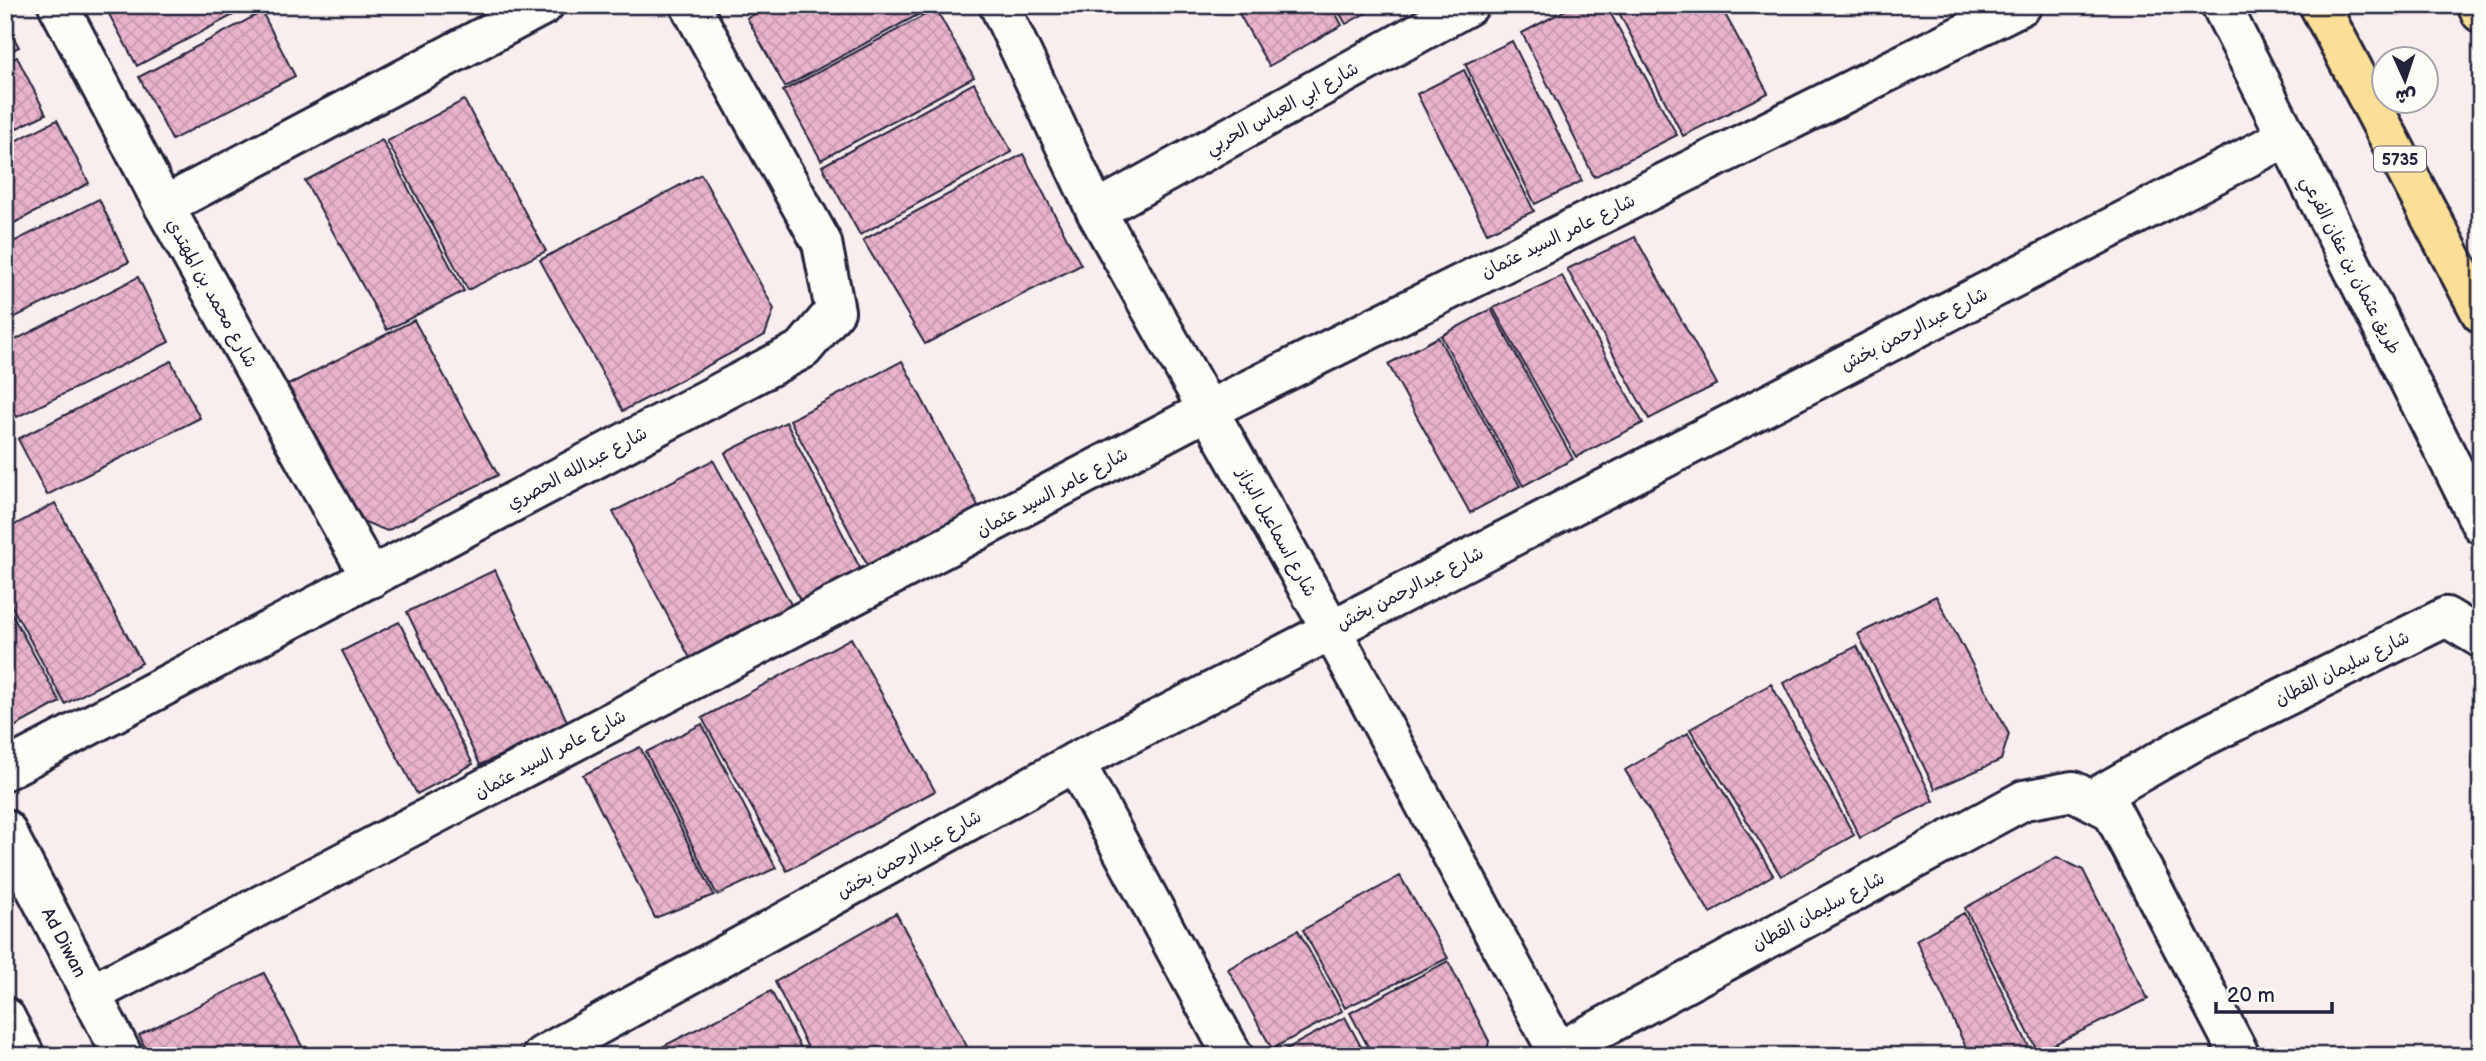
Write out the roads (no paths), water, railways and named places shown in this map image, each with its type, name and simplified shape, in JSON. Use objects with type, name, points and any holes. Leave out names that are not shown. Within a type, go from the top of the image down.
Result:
[{"type":"main road","name":"5735","points":[[2319,5],[2481,313]]},
{"type":"main road","points":[[2477,5],[2481,13]]},
{"type":"street","name":"شارع محمد بن المهتدي","points":[[58,5],[164,206],[371,578]]},
{"type":"street","points":[[164,206],[544,5]]},
{"type":"street","name":"شارع عبدالله الحصري","points":[[5,770],[803,349],[835,311],[822,243],[690,5]]},
{"type":"street","name":"شارع اسماعيل البزاز","points":[[999,5],[1096,211],[1331,629],[1556,1054]]},
{"type":"street","name":"شارع ابي العباس الحربي","points":[[1096,211],[1469,5]]},
{"type":"street","name":"شارع عامر السيد عثمان","points":[[91,994],[1208,410],[2022,5]]},
{"type":"street","name":"طريق عثمان بن عفان الفرعي","points":[[2221,5],[2481,524]]},
{"type":"street","name":"شارع عبدالرحمن بخش","points":[[542,1056],[599,1043],[1075,762],[2287,137]]},
{"type":"street","name":"شارع سليمان القطان","points":[[2091,800],[2191,743],[2446,617],[2481,638]]},
{"type":"street","points":[[1075,762],[1233,1056]]},
{"type":"street","name":"شارع سليمان القطان","points":[[1556,1054],[2024,800],[2073,791],[2112,811],[2240,1056]]},
{"type":"street","name":"Ad Diwan","points":[[5,829],[123,1056]]},
{"type":"street","points":[[5,1017],[21,1054]]}]
